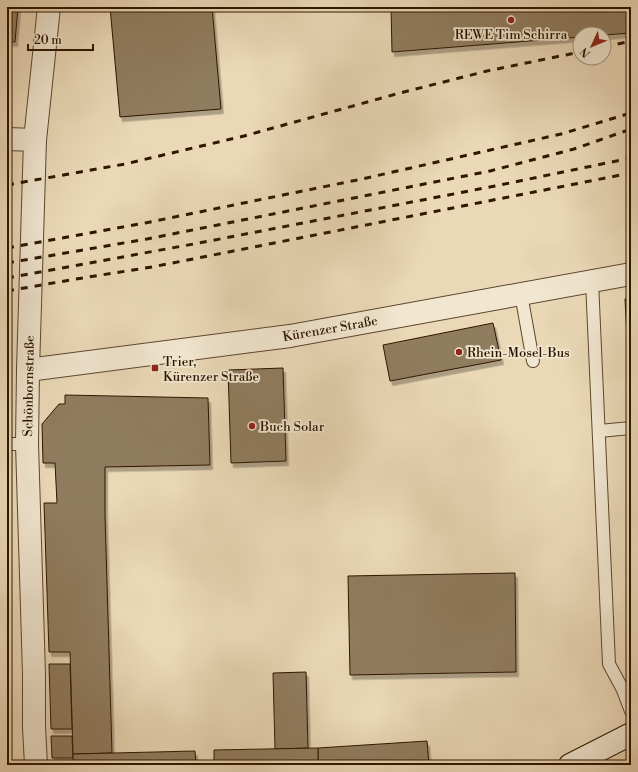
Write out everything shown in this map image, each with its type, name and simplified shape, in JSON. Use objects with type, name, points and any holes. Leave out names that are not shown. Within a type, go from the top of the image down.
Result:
[{"type":"street","name":"Schönbornstraße","points":[[36,765],[34,674],[17,444],[28,370],[35,140],[49,7]]},
{"type":"street","points":[[7,139],[35,140]]},
{"type":"street","name":"Kürenzer Straße","points":[[28,370],[290,336],[631,274]]},
{"type":"street","points":[[570,765],[631,734]]},
{"type":"lane","points":[[592,281],[609,664],[623,690],[631,711]]},
{"type":"lane","points":[[521,294],[532,361]]},
{"type":"lane","points":[[599,431],[631,428]]},
{"type":"building","points":[[7,7],[18,7],[15,42],[7,41]]},
{"type":"building","points":[[110,7],[212,7],[221,109],[120,117]]},
{"type":"building","name":"REWE Tim Schirra","points":[[391,7],[631,7],[631,33],[612,34],[612,26],[572,26],[572,38],[392,52]]},
{"type":"building","points":[[631,298],[631,412],[625,299]]},
{"type":"building","points":[[493,323],[501,360],[390,381],[383,345]]},
{"type":"building","points":[[283,368],[286,461],[231,463],[228,370]]},
{"type":"building","points":[[65,395],[208,398],[210,465],[105,467],[112,753],[73,754],[70,652],[49,652],[44,503],[57,503],[55,463],[43,463],[42,424],[59,404],[65,404]]},
{"type":"building","points":[[515,573],[516,672],[350,675],[348,576]]},
{"type":"building","points":[[49,664],[70,664],[72,729],[51,729]]},
{"type":"building","points":[[306,672],[308,748],[275,749],[273,673]]},
{"type":"building","points":[[51,736],[72,736],[73,758],[52,758]]},
{"type":"building","points":[[427,741],[429,765],[318,765],[318,748]]},
{"type":"building","points":[[318,748],[318,765],[214,765],[214,750]]},
{"type":"building","points":[[195,751],[196,765],[73,765],[73,754]]},
{"type":"railway","points":[[612,45],[631,41]]},
{"type":"railway","points":[[7,185],[125,164],[244,136],[400,93],[487,71],[572,54]]},
{"type":"railway","points":[[7,248],[145,223],[362,179],[561,134],[631,113]]},
{"type":"railway","points":[[7,263],[147,239],[490,171],[574,149],[631,129]]},
{"type":"railway","points":[[7,278],[199,243],[495,186],[631,158]]},
{"type":"railway","points":[[7,291],[152,267],[631,173]]},
{"type":"place","name":"REWE Tim Schirra","points":[[511,20]]},
{"type":"place","name":"Rhein-Mosel-Bus","points":[[459,352]]},
{"type":"place","name":"Trier, Kürenzer Straße","points":[[155,368]]},
{"type":"place","name":"Buch Solar","points":[[252,426]]}]
